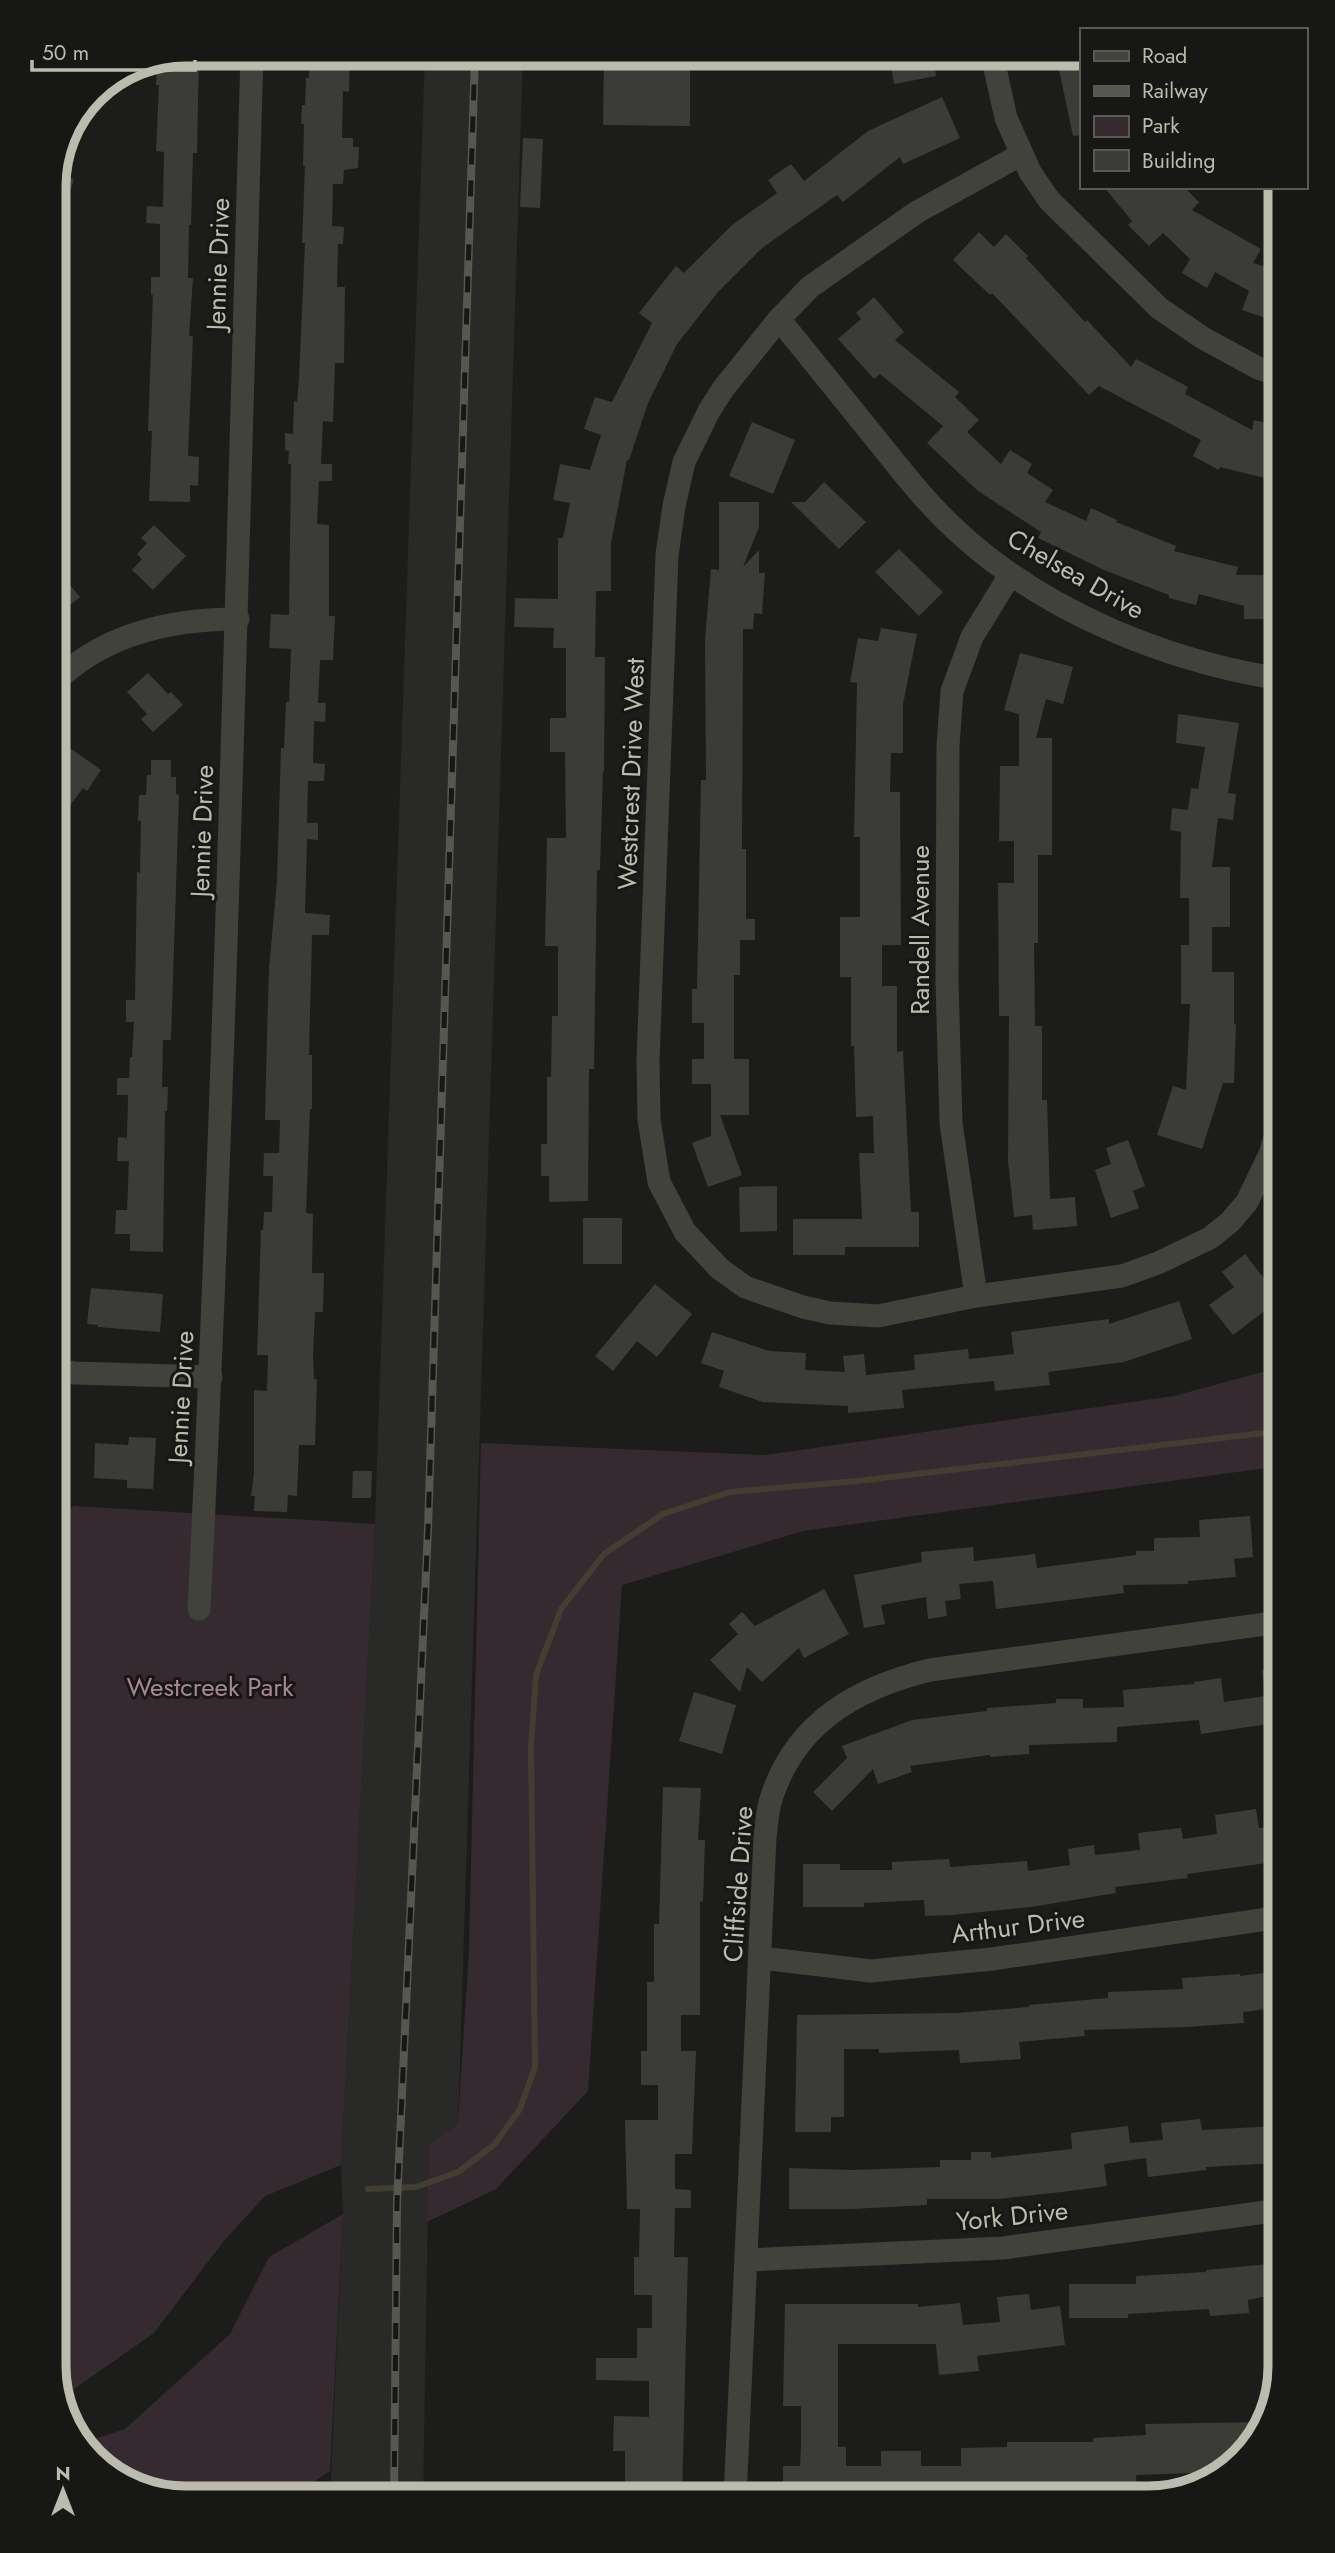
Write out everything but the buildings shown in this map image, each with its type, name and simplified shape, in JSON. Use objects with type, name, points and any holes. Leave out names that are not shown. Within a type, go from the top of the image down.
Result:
[{"type":"street","name":"Jennie Drive","points":[[199,1609],[211,1377],[237,619],[252,66]]},
{"type":"street","points":[[995,67],[1006,118],[1030,172],[1049,200],[1159,308],[1203,338],[1268,371]]},
{"type":"street","name":"Westcrest Drive West","points":[[1022,154],[917,212],[810,286],[779,319],[723,389],[684,462],[667,555],[648,1060],[649,1120],[659,1182],[685,1233],[720,1269],[745,1287],[803,1307],[830,1313],[878,1316],[976,1296],[1122,1276],[1158,1263],[1210,1238],[1230,1222],[1247,1202],[1268,1158]]},
{"type":"street","name":"Chelsea Drive","points":[[779,319],[922,496],[957,531],[1010,575],[1099,624],[1139,642],[1194,661],[1268,677]]},
{"type":"street","name":"Randell Avenue","points":[[976,1296],[951,1123],[947,982],[948,746],[952,691],[972,637],[1010,575]]},
{"type":"street","points":[[67,674],[94,654],[150,628],[203,619],[237,619]]},
{"type":"street","points":[[66,1371],[211,1377]]},
{"type":"street","name":"Cliffside Drive","points":[[736,2486],[765,1837],[769,1802],[792,1756],[818,1724],[847,1700],[894,1679],[930,1670],[1268,1624]]},
{"type":"street","name":"Arthur Drive","points":[[761,1958],[871,1970],[992,1959],[1268,1919]]},
{"type":"street","name":"York Drive","points":[[747,2260],[1003,2248],[1268,2212]]},
{"type":"shaded area","points":[[425,66],[523,66],[458,2124],[429,2145],[423,2486],[331,2486],[343,2214],[341,2165],[375,1524]]},
{"type":"green space","points":[[1268,1371],[1268,1468],[803,1531],[622,1585],[588,2091],[496,2189],[427,2222],[429,2144],[458,2124],[469,1950],[481,1443],[766,1455],[1174,1396]]},
{"type":"green space","name":"Westcreek Park","points":[[74,1506],[375,1524],[341,2165],[265,2196],[223,2242],[154,2333],[70,2392],[66,2366],[66,1513]]},
{"type":"green space","points":[[343,2214],[330,2471],[308,2486],[163,2484],[134,2474],[114,2462],[92,2440],[125,2429],[230,2334],[269,2257]]},
{"type":"waterway","points":[[368,2189],[416,2187],[458,2172],[494,2145],[520,2109],[535,2067],[531,1746],[536,1675],[561,1609],[604,1554],[663,1514],[730,1492],[857,1481],[1268,1433]]},
{"type":"railway","points":[[394,2486],[397,2203],[428,1529],[475,66]]}]
